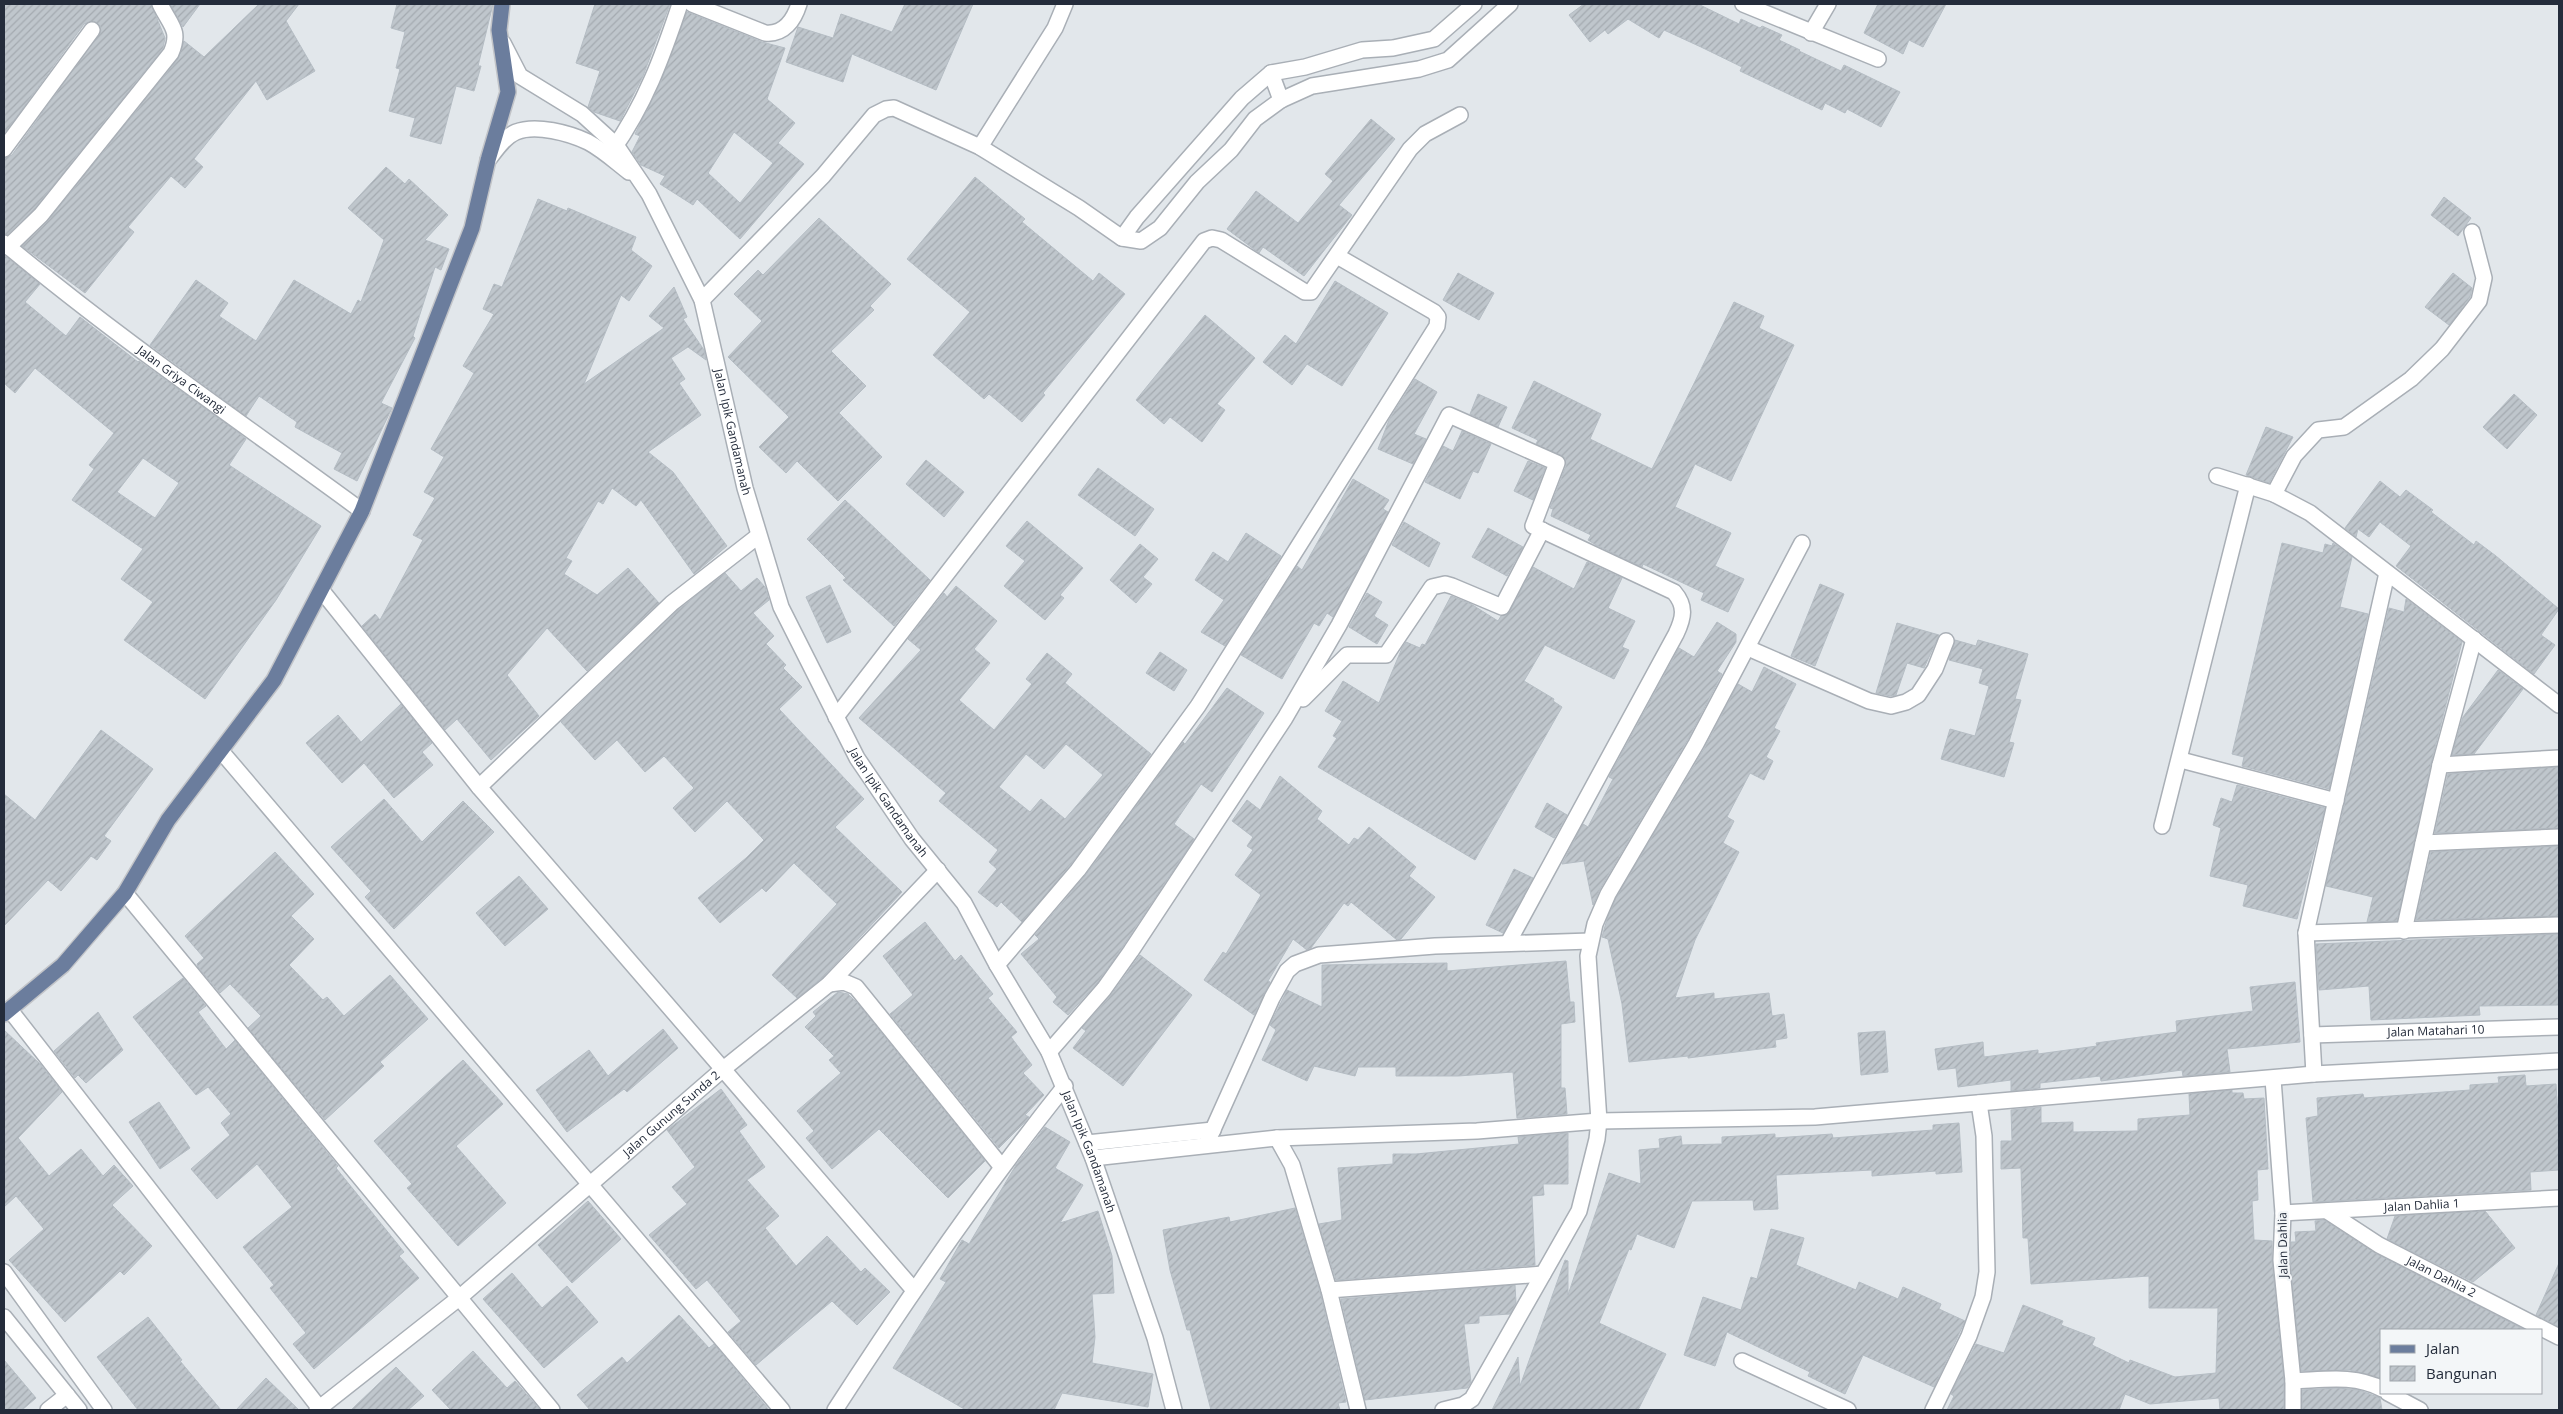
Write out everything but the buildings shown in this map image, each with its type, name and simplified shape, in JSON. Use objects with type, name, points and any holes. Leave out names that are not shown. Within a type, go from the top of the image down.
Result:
[{"type":"main road","points":[[7,1012],[63,965],[125,893],[168,820],[274,680],[362,511],[472,228],[488,160],[508,92],[499,30],[502,4]]},
{"type":"street","points":[[6,245],[41,215],[171,53],[177,40],[177,34],[160,4]]},
{"type":"street","points":[[612,150],[648,92],[680,4]]},
{"type":"street","points":[[692,4],[765,33],[773,34],[791,24],[799,4]]},
{"type":"street","points":[[980,147],[1055,28],[1065,4]]},
{"type":"street","points":[[1122,238],[1137,217],[1242,98],[1271,73],[1305,67],[1362,50],[1393,48],[1434,39],[1474,4]]},
{"type":"street","points":[[702,300],[823,176],[874,115],[886,109],[894,108],[980,147],[1079,208],[1122,238],[1141,241],[1160,228],[1197,182],[1231,150],[1255,119],[1282,100],[1312,86],[1419,69],[1448,60],[1510,4]]},
{"type":"street","points":[[1743,4],[1878,59]]},
{"type":"street","points":[[1811,33],[1828,4]]},
{"type":"street","points":[[4,149],[92,30]]},
{"type":"street","name":"Jalan Ipik Gandamanah","points":[[499,30],[505,49],[520,76],[582,114],[639,179],[649,194],[702,300],[758,536],[781,607],[836,718],[873,785],[964,903],[997,965],[1049,1052],[1065,1086],[1090,1150],[1154,1338],[1174,1410]]},
{"type":"street","points":[[1271,73],[1282,100]]},
{"type":"street","points":[[836,718],[1204,241],[1212,238],[1221,240],[1308,293],[1314,289],[1410,150],[1425,134],[1460,116]]},
{"type":"street","name":"Jalan Ipik Gandamanah","points":[[488,160],[503,142],[514,133],[524,130],[565,134],[612,150]]},
{"type":"street","points":[[2274,494],[2294,456],[2318,430],[2344,427],[2411,379],[2442,349],[2479,301],[2484,278],[2472,232]]},
{"type":"street","name":"Jalan Griya Ciwangi","points":[[6,245],[149,358],[200,392],[362,511]]},
{"type":"street","points":[[997,965],[1078,870],[1198,706],[1437,326],[1438,317],[1434,312],[1337,256]]},
{"type":"street","points":[[1049,1052],[1104,989],[1131,952],[1285,718],[1339,625],[1448,415],[1557,463],[1532,522],[1533,526],[1674,592],[1682,601],[1684,611],[1676,634],[1508,943]]},
{"type":"street","points":[[2216,476],[2274,494],[2310,513],[2559,705]]},
{"type":"street","points":[[2162,826],[2181,760],[2248,485]]},
{"type":"street","points":[[1285,718],[1341,659],[1351,654],[1386,655],[1432,587],[1445,584],[1502,607],[1542,530]]},
{"type":"street","points":[[479,787],[672,603],[758,536]]},
{"type":"street","points":[[1443,1410],[1463,1405],[1472,1399],[1579,1211],[1597,1139],[1599,1121],[1588,956],[1590,941],[1608,894],[1668,794],[1748,648],[1802,543]]},
{"type":"street","points":[[2314,1074],[2306,932],[2387,573]]},
{"type":"street","points":[[322,591],[479,787],[913,1289]]},
{"type":"street","points":[[2404,931],[2440,765],[2474,639]]},
{"type":"street","points":[[1748,648],[1869,701],[1891,706],[1906,702],[1918,695],[1936,670],[1946,641]]},
{"type":"street","points":[[221,751],[782,1410]]},
{"type":"street","points":[[2440,765],[2559,758]]},
{"type":"street","points":[[2181,760],[2336,801]]},
{"type":"street","points":[[2423,843],[2559,837]]},
{"type":"street","name":"Jalan Gunung Sunda 2","points":[[319,1409],[459,1298],[722,1070],[829,984],[938,870]]},
{"type":"street","points":[[125,893],[552,1410]]},
{"type":"street","points":[[2306,932],[2404,931],[2559,925]]},
{"type":"street","points":[[1206,1145],[1272,998],[1287,971],[1295,964],[1319,955],[1508,943],[1590,941]]},
{"type":"street","points":[[829,984],[844,982],[856,987],[1001,1166]]},
{"type":"street","points":[[7,1012],[319,1409]]},
{"type":"street","name":"Jalan Matahari 10","points":[[2312,1034],[2559,1027]]},
{"type":"street","points":[[1090,1150],[1206,1145],[1277,1138],[1477,1131],[1599,1121],[1815,1117],[2314,1074],[2559,1061]]},
{"type":"street","name":"Jalan Dahlia","points":[[2273,1079],[2283,1213],[2281,1260],[2293,1381],[2293,1410]]},
{"type":"street","points":[[835,1410],[913,1289],[1001,1166],[1065,1086]]},
{"type":"street","points":[[1932,1410],[1970,1336],[1983,1297],[1987,1272],[1984,1136],[1979,1103]]},
{"type":"street","points":[[1090,1150],[1213,1130]]},
{"type":"street","points":[[1277,1138],[1292,1165],[1329,1290],[1358,1410]]},
{"type":"street","name":"Jalan Dahlia 1","points":[[2283,1213],[2559,1198]]},
{"type":"street","name":"Jalan Dahlia 2","points":[[2327,1211],[2379,1245],[2559,1337]]},
{"type":"street","points":[[4,1272],[104,1410]]},
{"type":"street","points":[[1329,1290],[1543,1274]]},
{"type":"street","points":[[4,1317],[79,1410]]},
{"type":"street","points":[[1742,1361],[1848,1410]]},
{"type":"street","points":[[2293,1381],[2350,1379],[2371,1383],[2380,1388]]},
{"type":"street","points":[[2390,1394],[2420,1410]]},
{"type":"street","points":[[48,1410],[67,1395]]}]
